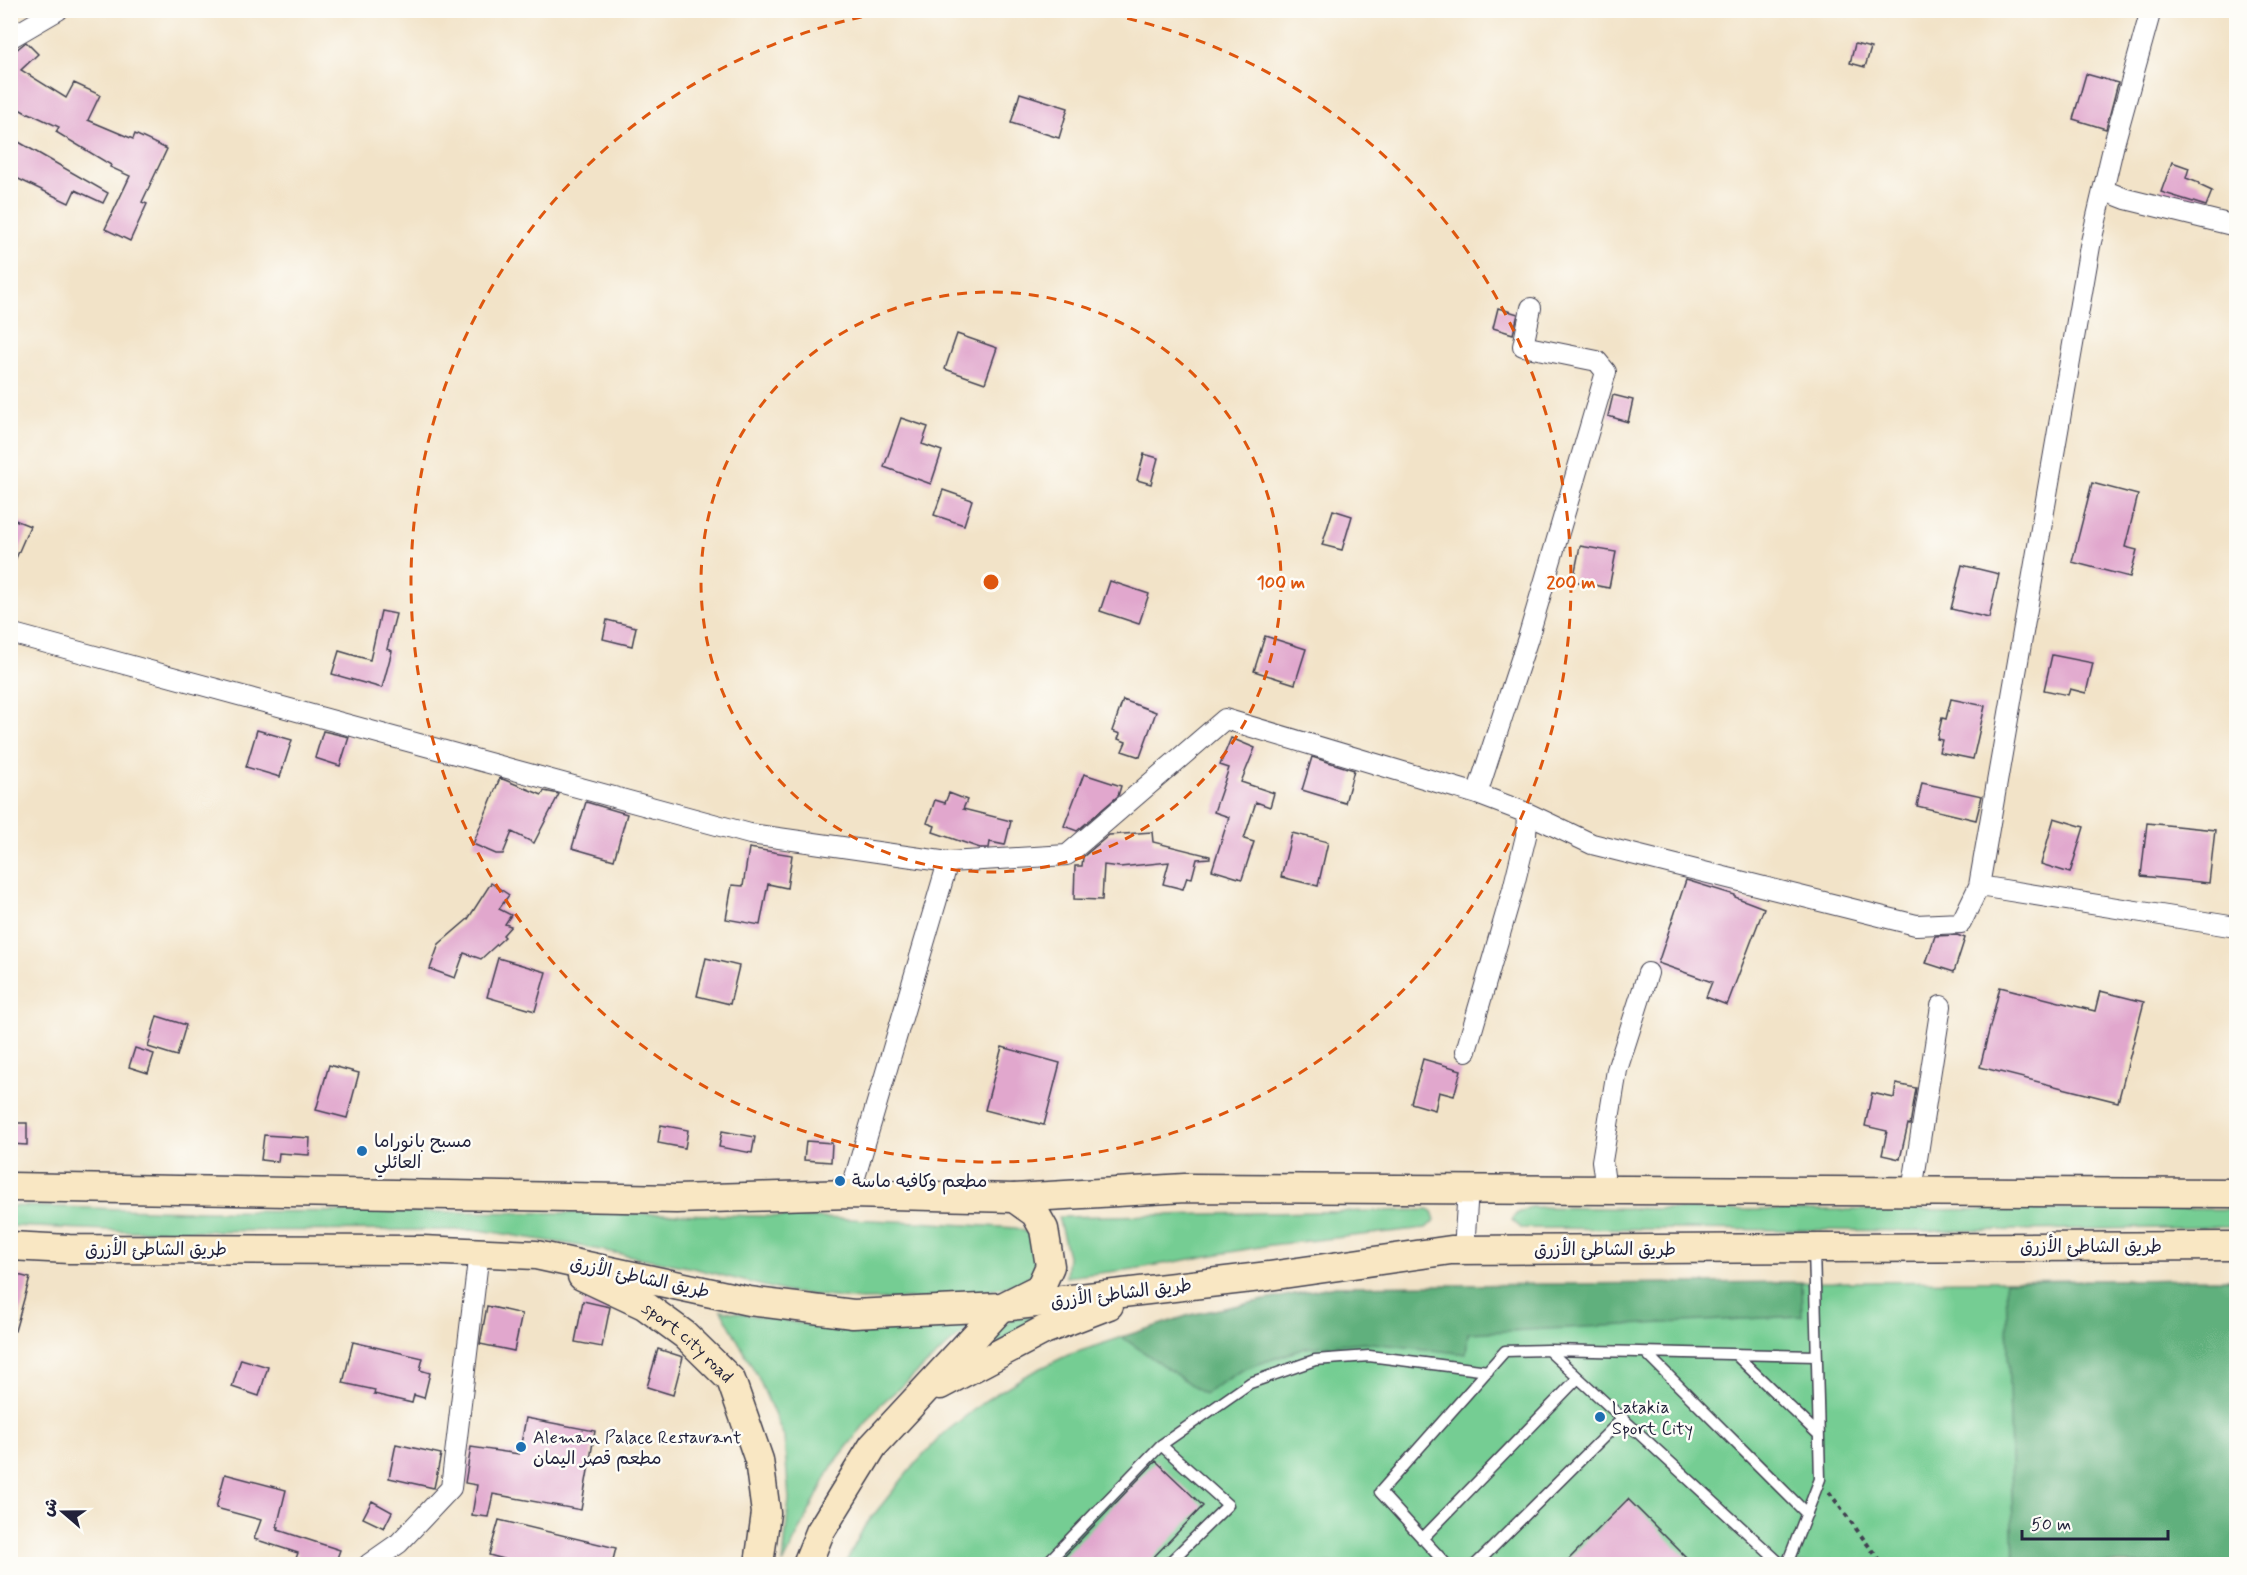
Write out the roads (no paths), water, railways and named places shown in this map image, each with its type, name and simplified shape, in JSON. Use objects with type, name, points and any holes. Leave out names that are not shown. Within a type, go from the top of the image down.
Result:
[{"type":"main road","points":[[10,1187],[676,1199],[850,1194],[1014,1198],[1185,1188],[2236,1193]]},
{"type":"main road","points":[[807,1564],[820,1532],[873,1446],[1002,1307],[1040,1288],[1050,1266],[1044,1229],[1035,1213],[1014,1198]]},
{"type":"main road","name":"طريق الشاطئ الأزرق","points":[[10,1246],[69,1249],[306,1249],[536,1255],[749,1300],[853,1314],[1002,1307],[1269,1276],[1451,1250],[2236,1246]]},
{"type":"main road","name":"sport city road","points":[[536,1255],[644,1305],[686,1335],[731,1380],[759,1460],[766,1514],[759,1564]]},
{"type":"main road","points":[[920,1396],[1044,1330],[1147,1290]]},
{"type":"street","points":[[10,38],[58,10]]},
{"type":"street","points":[[10,633],[750,834],[948,862],[1067,855],[1224,719],[1477,794],[1527,813],[1592,844],[1916,925],[1961,923],[1979,886],[2090,246],[2114,144],[2151,10]]},
{"type":"street","points":[[2103,190],[2126,199],[2236,226]]},
{"type":"street","points":[[1477,794],[1528,638],[1606,372],[1597,361],[1523,346],[1531,308]]},
{"type":"street","points":[[1466,1050],[1514,889],[1526,836],[1527,813]]},
{"type":"street","points":[[850,1194],[948,862]]},
{"type":"street","points":[[1979,886],[2236,927]]},
{"type":"street","points":[[1606,1190],[1602,1161],[1617,1070],[1648,974]]},
{"type":"street","points":[[1912,1191],[1941,1006]]},
{"type":"street","points":[[1464,1250],[1468,1189]]},
{"type":"street","points":[[369,1564],[399,1543],[451,1488],[479,1252]]},
{"type":"lane","points":[[1787,1564],[1820,1479],[1814,1248]]},
{"type":"lane","points":[[1548,1350],[1781,1564]]},
{"type":"lane","points":[[1446,1564],[1380,1492],[1505,1351],[1816,1356]]},
{"type":"lane","points":[[1646,1353],[1807,1514]]},
{"type":"lane","points":[[1735,1354],[1818,1434]]},
{"type":"lane","points":[[1046,1564],[1161,1445],[1250,1383],[1315,1359],[1369,1356],[1488,1371]]},
{"type":"lane","points":[[1422,1539],[1578,1378]]},
{"type":"lane","points":[[1476,1564],[1622,1419]]},
{"type":"lane","points":[[1161,1445],[1227,1505],[1168,1564]]},
{"type":"place","name":"مسبح بانوراما العائلي","points":[[362,1151]]},
{"type":"place","name":"مطعم وكافيه ماسة","points":[[840,1181]]},
{"type":"place","name":"Latakia Sport City","points":[[1600,1417]]},
{"type":"place","name":"Aleman Palace Restaurant مطعم قصر اليمان","points":[[521,1447]]}]
